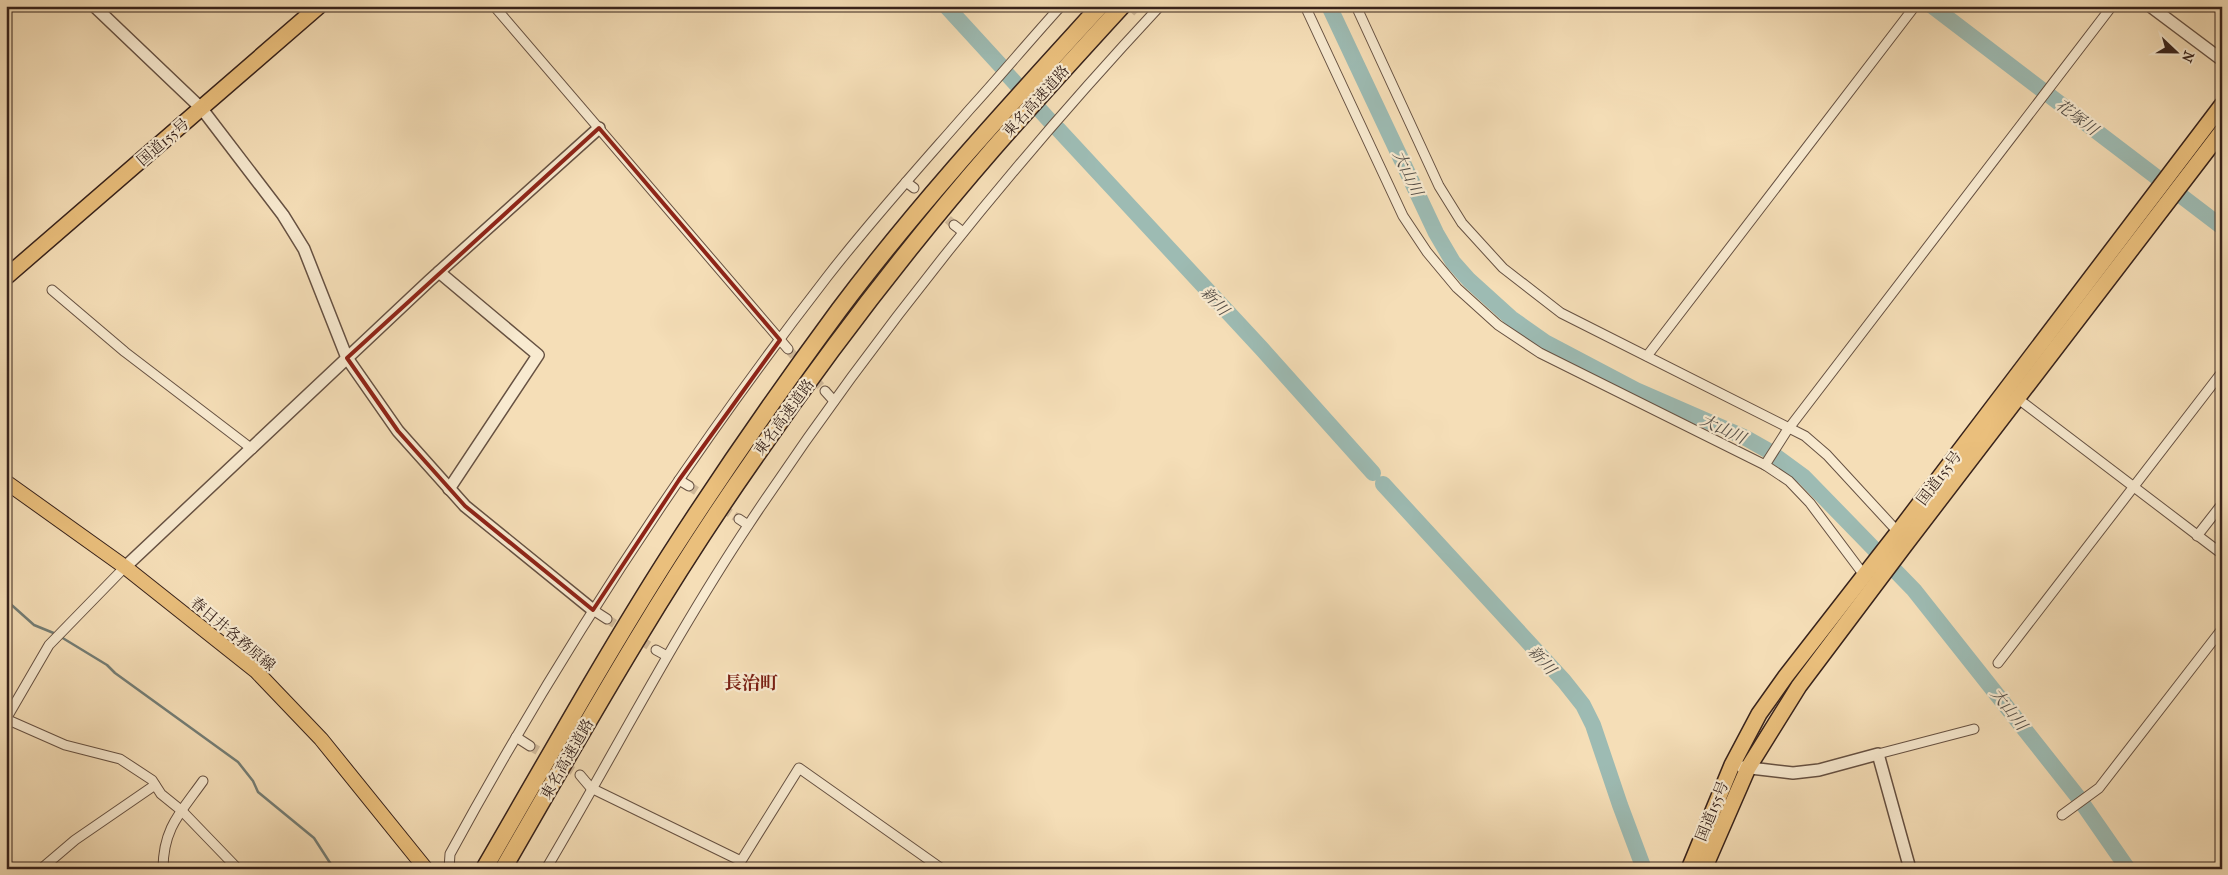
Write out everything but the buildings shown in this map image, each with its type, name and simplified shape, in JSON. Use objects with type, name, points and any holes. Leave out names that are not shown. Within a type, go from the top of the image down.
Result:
[{"type":"highway","name":"国道155号","points":[[6,277],[319,6]]},
{"type":"highway","name":"東名高速道路","points":[[484,869],[606,658],[668,557],[734,457],[847,300],[954,169],[1100,6]]},
{"type":"highway","name":"東名高速道路","points":[[503,869],[620,667],[749,465],[856,317],[918,238],[1026,112],[1122,6]]},
{"type":"highway","name":"国道155号","points":[[1704,869],[1748,768],[1799,686],[1873,587],[1901,539],[2222,106]]},
{"type":"highway","name":"国道155号","points":[[1689,869],[1732,765],[1759,714],[1781,683],[1864,575],[1901,539],[2017,398],[2222,132]]},
{"type":"main road","name":"春日井各務原線","points":[[6,482],[125,567],[256,671],[321,739],[426,869]]},
{"type":"street","points":[[94,6],[202,109],[283,215],[304,249],[347,358],[398,431],[449,489],[473,512],[607,620]]},
{"type":"street","points":[[494,6],[788,349]]},
{"type":"street","points":[[449,869],[450,854],[516,736],[593,610],[679,480],[828,276],[906,182],[1061,6]]},
{"type":"street","points":[[546,869],[667,656],[748,525],[834,401],[963,232],[1143,17],[1160,6]]},
{"type":"street","points":[[1305,6],[1403,216],[1427,252],[1458,288],[1498,324],[1540,353],[1767,463],[1789,481],[1810,503],[1864,575]]},
{"type":"street","points":[[1356,6],[1439,186],[1462,223],[1503,268],[1539,297],[1570,318],[1788,430],[1805,436],[1827,455],[1901,539]]},
{"type":"street","points":[[1647,356],[1915,6]]},
{"type":"street","points":[[1767,463],[1788,430],[2112,6]]},
{"type":"street","points":[[2150,6],[2222,60]]},
{"type":"street","points":[[238,869],[182,811],[161,794],[152,780],[120,759],[65,745],[6,719],[49,644],[125,567],[439,272],[599,128]]},
{"type":"street","points":[[906,182],[914,188]]},
{"type":"street","points":[[954,225],[963,232]]},
{"type":"street","points":[[439,272],[538,356],[449,489]]},
{"type":"street","points":[[52,290],[124,352],[252,449]]},
{"type":"street","points":[[1998,663],[2222,372]]},
{"type":"street","points":[[825,391],[834,401]]},
{"type":"street","points":[[2017,398],[2132,488],[2222,554]]},
{"type":"street","points":[[679,480],[689,486]]},
{"type":"street","points":[[2197,536],[2222,504]]},
{"type":"street","points":[[739,519],[748,525]]},
{"type":"street","points":[[2064,812],[2096,791],[2222,629]]},
{"type":"street","points":[[656,650],[667,656]]},
{"type":"street","points":[[1732,765],[1793,773],[1819,770],[1974,729]]},
{"type":"street","points":[[516,736],[530,746]]},
{"type":"street","points":[[1878,754],[1910,869]]},
{"type":"street","points":[[580,775],[591,788],[741,861],[798,768],[942,869]]},
{"type":"street","points":[[163,869],[165,842],[170,828],[204,781]]},
{"type":"street","points":[[41,869],[75,840],[155,784]]},
{"type":"highlighted area","points":[[599,128],[780,340],[679,480],[593,610],[465,506],[398,431],[347,358]]},
{"type":"waterway","name":"新川","points":[[946,6],[1001,66]]},
{"type":"waterway","name":"大山川","points":[[1329,6],[1436,233],[1453,262],[1469,280],[1511,318],[1545,342],[1636,390],[1744,437],[1767,450],[1804,477],[1914,590],[2078,797],[2128,869]]},
{"type":"waterway","name":"花塚川","points":[[1932,6],[2222,227]]},
{"type":"waterway","name":"新川","points":[[1006,73],[1050,121]]},
{"type":"waterway","name":"新川","points":[[1058,129],[1262,349],[1373,473]]},
{"type":"waterway","name":"新川","points":[[1383,484],[1564,681],[1583,705],[1593,725],[1644,869]]},
{"type":"waterway","points":[[6,600],[34,625],[56,634]]},
{"type":"waterway","points":[[61,637],[107,665],[115,673],[238,762],[253,781],[258,792],[314,838],[334,869]]},
{"type":"tunnel","points":[[1131,6],[1140,15]]},
{"type":"tunnel","points":[[938,210],[954,225]]},
{"type":"tunnel","points":[[788,349],[825,391]]},
{"type":"tunnel","points":[[689,486],[739,519]]},
{"type":"tunnel","points":[[607,619],[656,650]]},
{"type":"tunnel","points":[[530,746],[580,775]]},
{"type":"district","name":"長治町","points":[[751,683]]}]
